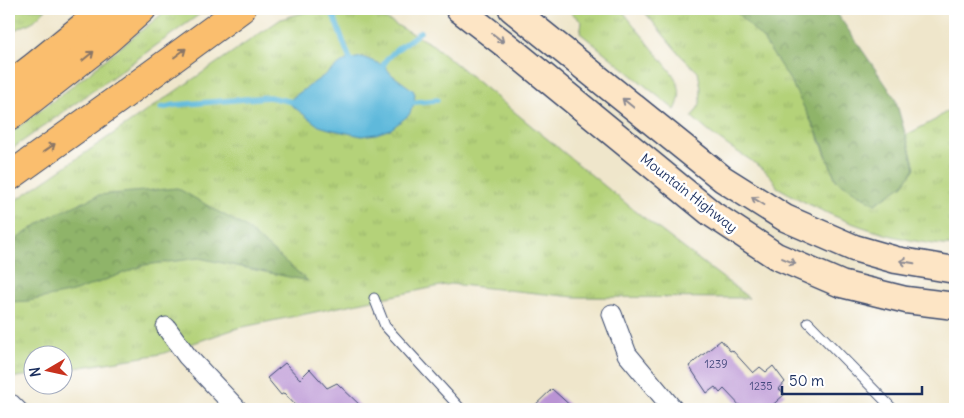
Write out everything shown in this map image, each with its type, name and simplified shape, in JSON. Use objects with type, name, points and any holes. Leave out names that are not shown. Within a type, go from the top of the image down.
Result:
[{"type":"highway","points":[[9,86],[105,9]]},
{"type":"highway","points":[[9,117],[106,41],[142,9]]},
{"type":"highway","points":[[9,177],[241,9]]},
{"type":"main road","name":"Mountain Highway","points":[[459,9],[508,46],[712,214],[776,256],[841,284],[906,300],[955,306]]},
{"type":"main road","points":[[512,9],[723,179],[785,218],[854,248],[896,260],[955,270]]},
{"type":"street","points":[[612,314],[627,354],[673,409]]},
{"type":"street","points":[[166,327],[187,356],[237,409]]},
{"type":"lane","points":[[374,298],[385,326],[461,409]]},
{"type":"lane","points":[[808,322],[893,409]]},
{"type":"lane","points":[[14,400],[23,409]]},
{"type":"green space","points":[[18,9],[46,9],[34,21],[9,33],[9,20]]},
{"type":"green space","points":[[168,9],[207,9],[9,151],[9,134],[69,89]]},
{"type":"green space","points":[[316,9],[367,9],[433,45],[634,210],[749,298],[574,297],[450,284],[238,328],[161,354],[72,369],[72,346],[22,346],[22,376],[9,378],[9,205],[281,19]]},
{"type":"green space","points":[[569,9],[621,9],[675,78],[680,96],[675,110],[580,33],[582,22]]},
{"type":"green space","points":[[642,9],[736,9],[738,14],[763,39],[785,71],[813,125],[836,180],[915,168],[906,135],[935,120],[955,105],[955,246],[908,240],[863,227],[819,209],[777,187],[768,173],[761,167],[730,147],[692,117],[700,104],[701,88],[698,72],[681,56]]},
{"type":"green space","points":[[736,9],[834,9],[895,98],[915,168],[903,185],[875,204],[836,180],[821,141],[790,80],[762,38],[738,14]]},
{"type":"green space","points":[[177,188],[245,227],[308,281],[199,258],[145,265],[73,292],[28,301],[9,302],[9,244],[49,217],[99,195]]},
{"type":"water","points":[[362,57],[385,66],[391,74],[413,90],[415,94],[414,104],[409,115],[391,129],[362,136],[333,130],[319,126],[291,105],[292,98],[346,60]]},
{"type":"building","points":[[721,340],[753,373],[760,367],[766,372],[773,366],[785,382],[779,389],[785,394],[768,409],[743,409],[724,389],[720,393],[715,387],[707,393],[689,366]]},
{"type":"building","points":[[285,363],[300,379],[310,369],[327,388],[337,383],[364,409],[307,409],[302,404],[297,407],[284,393],[281,395],[267,378]]},
{"type":"building","points":[[552,389],[574,409],[531,409]]},
{"type":"waterway","points":[[331,9],[352,65]]},
{"type":"waterway","points":[[381,70],[392,54],[420,32]]},
{"type":"waterway","points":[[161,108],[175,105],[269,97],[298,103]]},
{"type":"waterway","points":[[407,103],[437,100]]}]
